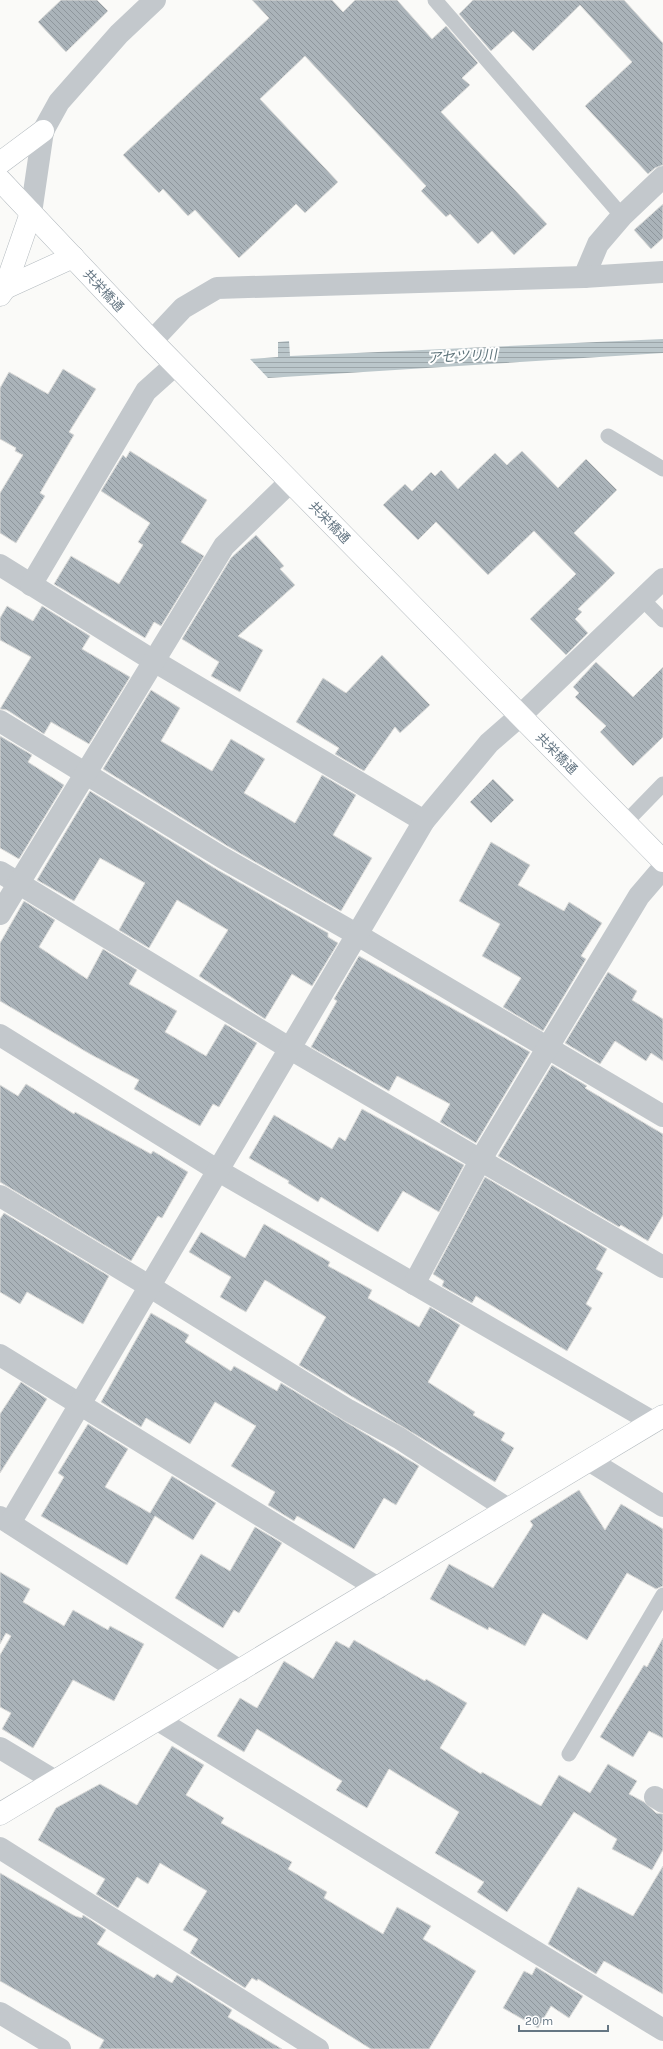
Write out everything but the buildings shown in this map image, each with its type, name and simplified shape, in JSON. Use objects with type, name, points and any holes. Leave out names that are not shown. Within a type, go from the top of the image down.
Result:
[{"type":"street","points":[[2,291],[31,212],[43,131],[59,102],[119,34],[155,0]]},
{"type":"street","points":[[0,163],[43,131]]},
{"type":"street","points":[[584,277],[598,244],[622,216],[663,176]]},
{"type":"street","name":"共栄橋通","points":[[0,180],[175,365],[663,861]]},
{"type":"street","points":[[2,291],[73,257]]},
{"type":"street","points":[[152,341],[183,308],[217,288],[584,277],[663,272]]},
{"type":"street","points":[[31,585],[146,391],[175,365]]},
{"type":"street","points":[[0,914],[9,877],[85,774],[224,546],[290,482]]},
{"type":"street","points":[[0,566],[154,661],[424,822]]},
{"type":"street","points":[[240,1671],[5,1520],[79,1406],[356,934],[424,822],[489,743],[520,716],[663,579]]},
{"type":"street","points":[[0,721],[223,858],[356,934],[663,1116]]},
{"type":"street","points":[[414,1284],[481,1159],[548,1047],[639,896],[663,868]]},
{"type":"street","points":[[9,877],[289,1048],[481,1159],[663,1267]]},
{"type":"street","points":[[0,1035],[217,1170],[414,1284],[658,1419],[0,1814]]},
{"type":"street","points":[[0,1196],[149,1286],[348,1410],[399,1438],[508,1509]]},
{"type":"street","points":[[0,1356],[79,1406],[378,1588]]},
{"type":"street","points":[[590,1461],[663,1506]]},
{"type":"street","points":[[158,1720],[663,2030]]},
{"type":"street","points":[[0,1748],[55,1781]]},
{"type":"street","points":[[0,1848],[318,2049]]},
{"type":"street","points":[[0,2013],[50,2047]]},
{"type":"lane","points":[[436,0],[622,216]]},
{"type":"lane","points":[[608,436],[663,469]]},
{"type":"lane","points":[[642,599],[663,620]]},
{"type":"lane","points":[[625,823],[663,784]]},
{"type":"lane","points":[[569,1754],[663,1595]]},
{"type":"water","name":"アセツリ川","points":[[663,339],[663,353],[268,378],[250,359],[278,357],[278,342],[289,341],[290,356]]}]
